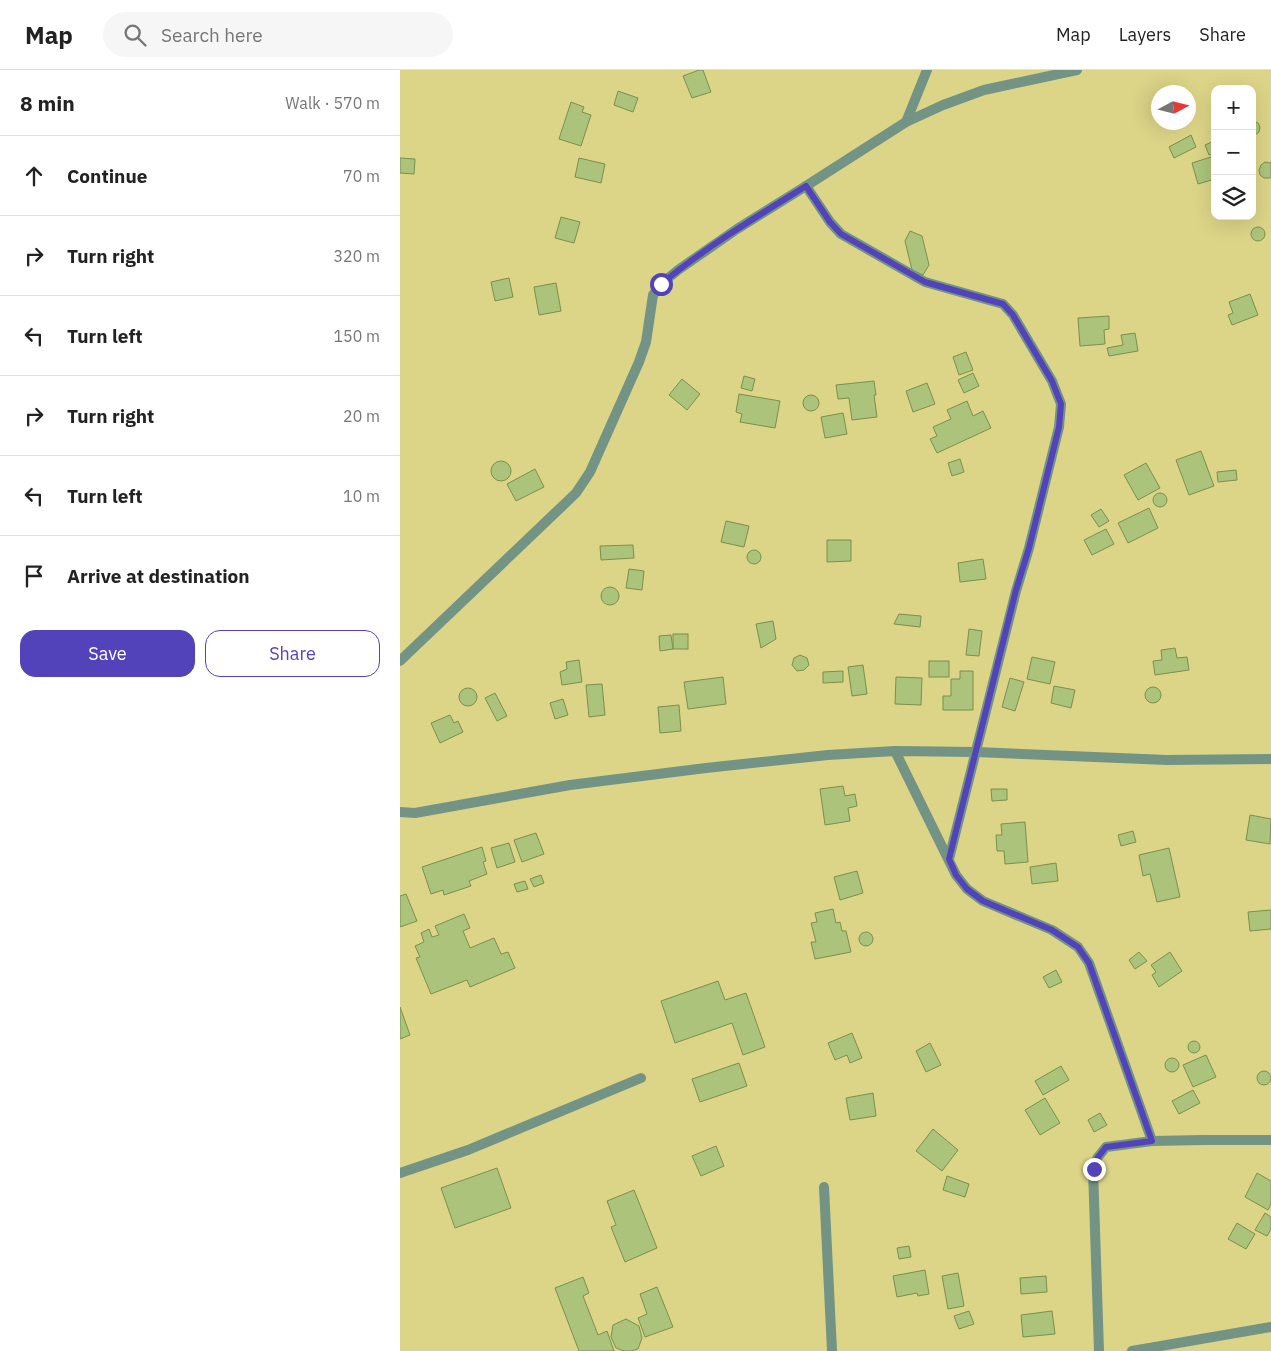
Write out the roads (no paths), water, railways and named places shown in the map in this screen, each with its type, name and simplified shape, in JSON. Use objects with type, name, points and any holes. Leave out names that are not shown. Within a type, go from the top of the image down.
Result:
[{"type":"street","points":[[906,122],[927,70]]},
{"type":"street","points":[[400,661],[576,493],[581,486],[590,472],[639,362],[646,342],[653,295],[661,284],[737,229],[906,122],[943,104],[984,90],[1077,70]]},
{"type":"street","points":[[806,186],[830,222],[841,234],[925,282],[1003,304],[1013,315],[1052,381],[1061,404],[1059,427],[949,859]]},
{"type":"street","points":[[896,750],[956,875],[967,889],[983,901],[1052,930],[1078,947],[1084,955],[1089,963],[1152,1141]]},
{"type":"street","points":[[400,812],[415,813],[570,785],[706,768],[896,750],[1167,760],[1271,759]]},
{"type":"street","points":[[400,1173],[468,1150],[641,1078]]},
{"type":"street","points":[[1099,1351],[1094,1169],[1098,1157],[1106,1147],[1152,1141],[1271,1140]]},
{"type":"street","points":[[824,1187],[832,1351]]},
{"type":"street","points":[[1132,1351],[1271,1327]]}]
